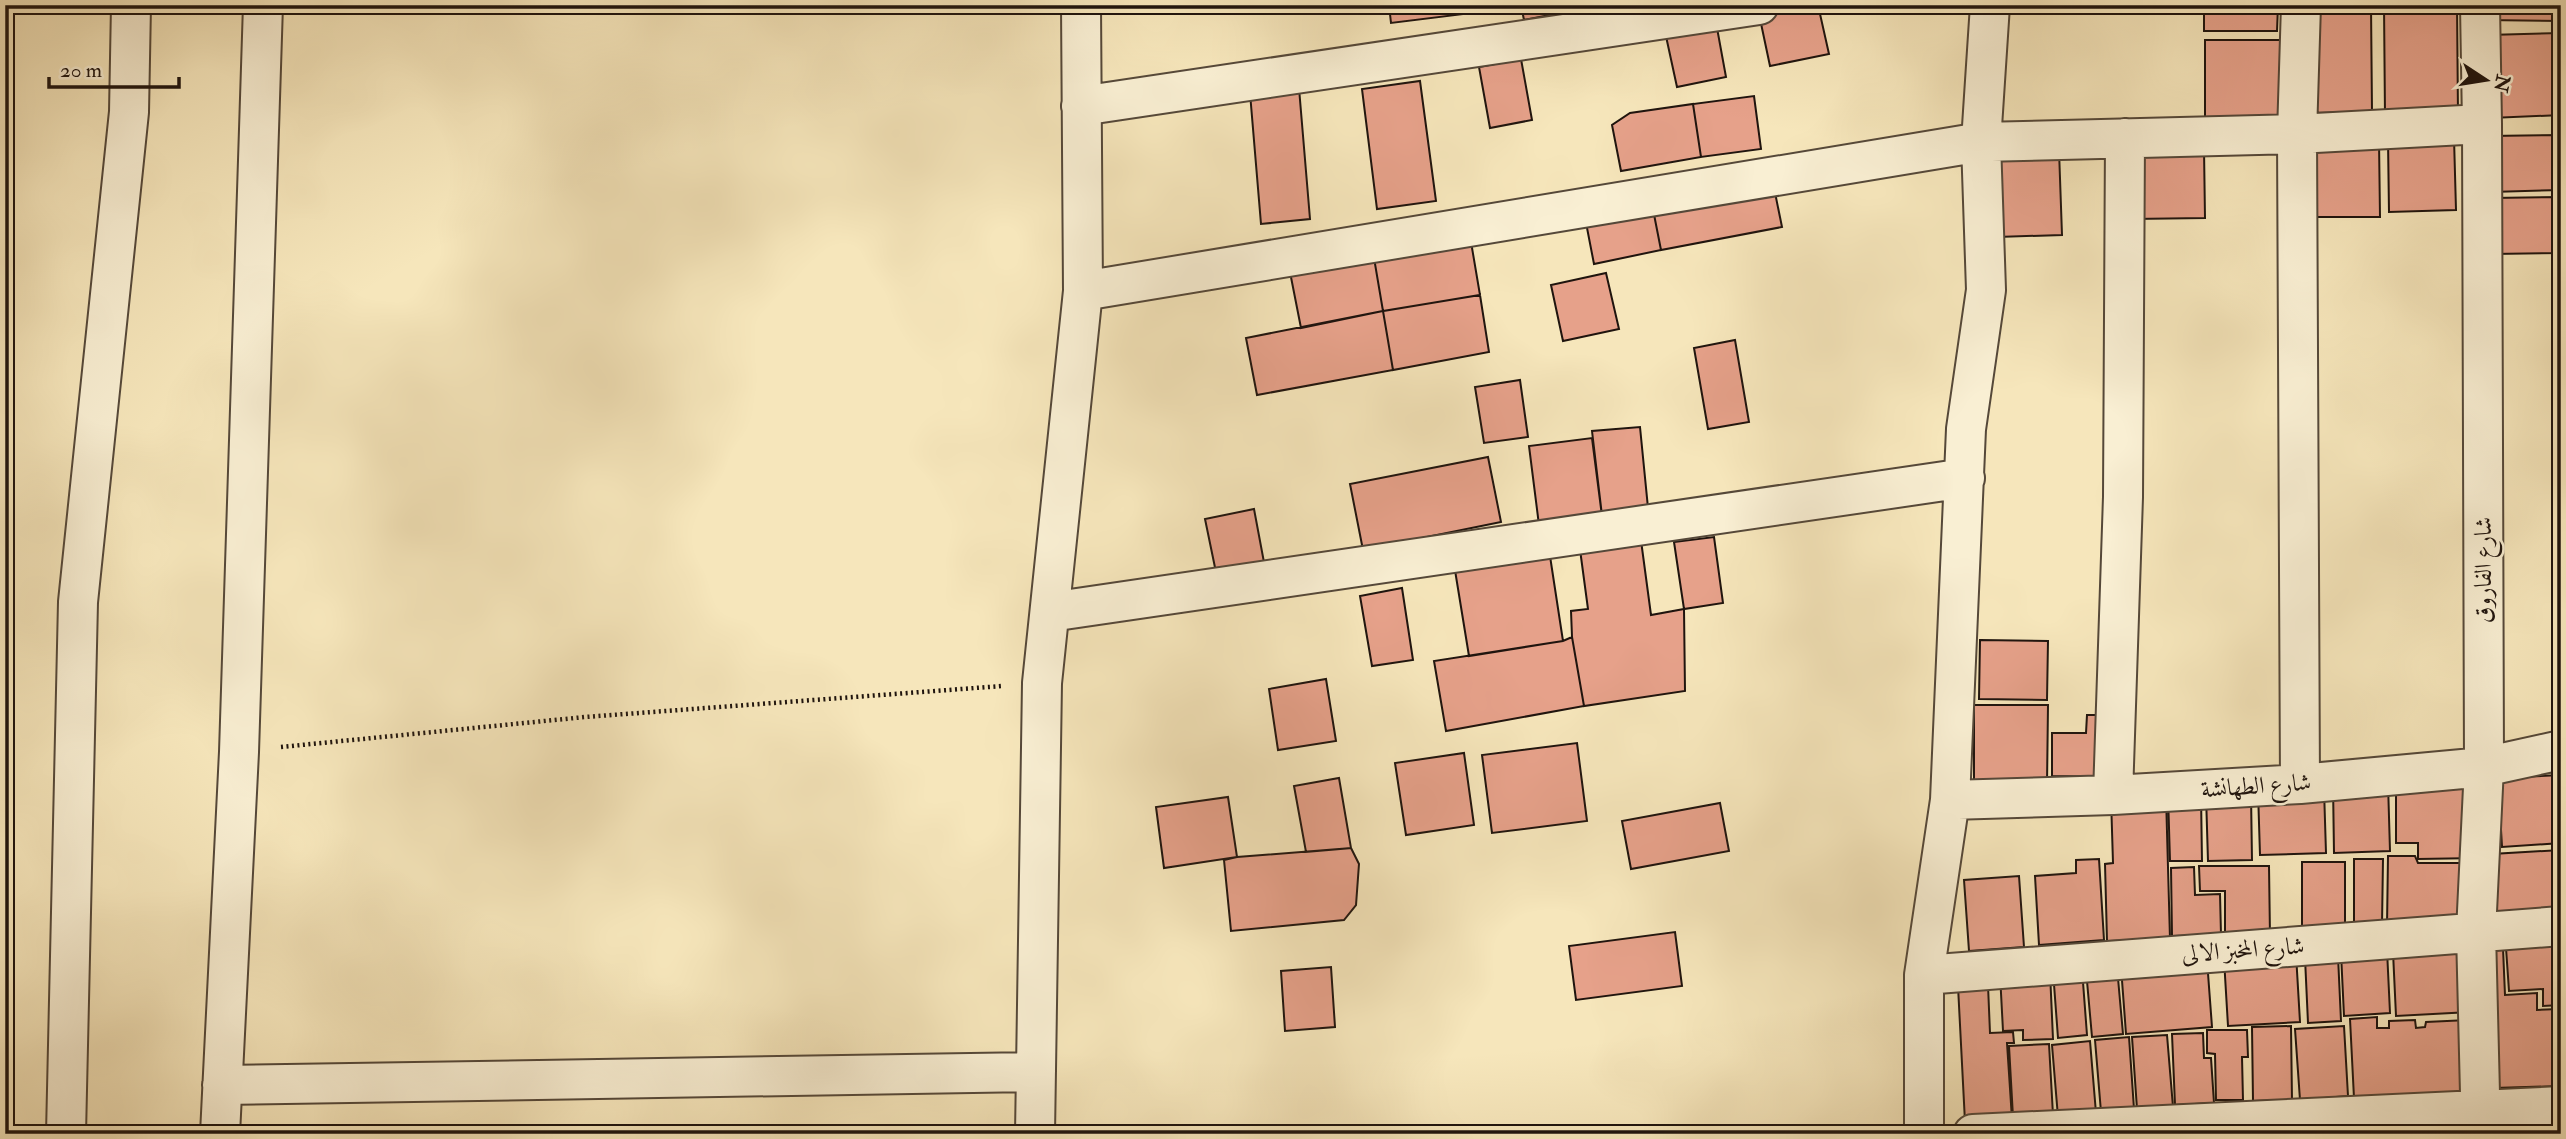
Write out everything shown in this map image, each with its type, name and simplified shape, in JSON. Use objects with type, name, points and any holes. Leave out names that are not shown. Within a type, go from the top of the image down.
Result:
[{"type":"street","points":[[66,1134],[78,603],[129,112],[131,5]]},
{"type":"street","points":[[220,1134],[239,752],[263,5]]},
{"type":"street","points":[[1035,1134],[1042,683],[1083,291],[1081,5]]},
{"type":"street","points":[[1082,106],[1759,5]]},
{"type":"street","points":[[1924,1134],[1924,975],[1950,800],[1966,429],[1986,290],[1981,142],[1990,5]]},
{"type":"street","points":[[2300,784],[2297,134],[2301,5]]},
{"type":"street","name":"شارع الفاروق","points":[[2480,5],[2484,767],[2476,932],[2481,1122]]},
{"type":"street","points":[[1083,291],[1981,142],[2297,134],[2482,124]]},
{"type":"street","points":[[2113,795],[2123,497],[2125,138]]},
{"type":"street","points":[[1050,612],[1965,478]]},
{"type":"street","name":"شارع الطهانشة","points":[[1950,800],[2113,795],[2300,784],[2484,767],[2561,750]]},
{"type":"street","name":"شارع المخبز الالى","points":[[1924,975],[2561,926]]},
{"type":"street","points":[[222,1085],[1036,1072]]},
{"type":"street","points":[[1973,1134],[2481,1122],[2561,1106]]},
{"type":"path","points":[[239,752],[585,718],[1042,683]]},
{"type":"building","points":[[1389,5],[1463,5],[1464,14],[1391,23]]},
{"type":"building","points":[[1521,5],[1601,5],[1524,20]]},
{"type":"building","points":[[1801,5],[1818,5],[1829,54],[1770,66],[1759,14]]},
{"type":"building","points":[[2204,5],[2278,5],[2277,31],[2204,31]]},
{"type":"building","points":[[2308,5],[2371,5],[2372,112],[2309,113]]},
{"type":"building","points":[[2384,5],[2457,5],[2458,115],[2385,116]]},
{"type":"building","points":[[2486,5],[2561,5],[2561,21],[2486,20]]},
{"type":"building","points":[[1715,17],[1726,77],[1677,87],[1664,27]]},
{"type":"building","points":[[2561,33],[2561,115],[2491,118],[2488,35]]},
{"type":"building","points":[[2205,40],[2280,40],[2280,122],[2205,122]]},
{"type":"building","points":[[1521,59],[1532,120],[1490,128],[1479,67]]},
{"type":"building","points":[[1420,81],[1436,201],[1377,209],[1362,89]]},
{"type":"building","points":[[1299,88],[1310,219],[1261,224],[1250,93]]},
{"type":"building","points":[[1754,96],[1761,149],[1701,157],[1693,104]]},
{"type":"building","points":[[1693,104],[1701,157],[1621,171],[1612,125],[1630,113]]},
{"type":"building","points":[[2561,135],[2561,190],[2491,192],[2489,136]]},
{"type":"building","points":[[2454,138],[2456,210],[2389,212],[2388,140]]},
{"type":"building","points":[[2379,140],[2380,217],[2305,217],[2304,141]]},
{"type":"building","points":[[2204,149],[2205,218],[2132,219],[2132,150]]},
{"type":"building","points":[[2059,150],[2062,235],[1997,237],[1994,152]]},
{"type":"building","points":[[1769,163],[1782,227],[1661,250],[1649,189]]},
{"type":"building","points":[[1649,189],[1661,250],[1594,264],[1582,202]]},
{"type":"building","points":[[2561,197],[2561,253],[2492,254],[2492,198]]},
{"type":"building","points":[[1470,236],[1480,295],[1383,311],[1373,252]]},
{"type":"building","points":[[1373,252],[1383,311],[1301,328],[1289,267]]},
{"type":"building","points":[[1606,273],[1619,329],[1563,341],[1551,285]]},
{"type":"building","points":[[1480,295],[1489,352],[1393,370],[1383,311]]},
{"type":"building","points":[[1383,311],[1393,370],[1257,395],[1246,338]]},
{"type":"building","points":[[1735,340],[1749,422],[1708,429],[1694,348]]},
{"type":"building","points":[[1520,380],[1528,437],[1484,443],[1475,387]]},
{"type":"building","points":[[1640,427],[1649,518],[1603,524],[1592,431]]},
{"type":"building","points":[[1592,438],[1603,524],[1540,533],[1529,446]]},
{"type":"building","points":[[1488,457],[1501,522],[1363,550],[1350,484]]},
{"type":"building","points":[[1254,509],[1266,573],[1218,582],[1205,519]]},
{"type":"building","points":[[1640,533],[1651,615],[1684,609],[1685,691],[1584,706],[1572,637],[1571,611],[1588,609],[1579,542]]},
{"type":"building","points":[[1714,537],[1723,603],[1684,609],[1674,542]]},
{"type":"building","points":[[1548,543],[1563,641],[1469,656],[1453,558]]},
{"type":"building","points":[[1402,588],[1413,660],[1372,666],[1360,596]]},
{"type":"building","points":[[1572,637],[1584,706],[1446,731],[1434,661],[1563,641]]},
{"type":"building","points":[[1980,640],[2048,641],[2047,700],[1979,699]]},
{"type":"building","points":[[1326,679],[1336,741],[1278,750],[1269,689]]},
{"type":"building","points":[[1974,705],[2048,705],[2047,785],[1974,785]]},
{"type":"building","points":[[2087,715],[2113,715],[2112,777],[2052,776],[2052,733],[2086,733]]},
{"type":"building","points":[[1577,743],[1587,821],[1492,833],[1482,755]]},
{"type":"building","points":[[1464,753],[1474,825],[1406,835],[1395,763]]},
{"type":"building","points":[[2561,775],[2561,843],[2502,847],[2498,778]]},
{"type":"building","points":[[1339,778],[1351,848],[1306,852],[1294,786]]},
{"type":"building","points":[[2479,780],[2479,858],[2418,859],[2418,843],[2396,843],[2396,781]]},
{"type":"building","points":[[2388,783],[2390,851],[2334,853],[2333,784]]},
{"type":"building","points":[[2324,789],[2326,853],[2260,855],[2258,791]]},
{"type":"building","points":[[2251,794],[2252,860],[2208,861],[2206,795]]},
{"type":"building","points":[[2168,795],[2201,795],[2202,861],[2170,861]]},
{"type":"building","points":[[2166,796],[2170,939],[2107,941],[2105,864],[2113,863],[2111,798]]},
{"type":"building","points":[[1228,797],[1237,857],[1164,868],[1156,807]]},
{"type":"building","points":[[1720,803],[1729,851],[1631,869],[1622,821]]},
{"type":"building","points":[[1351,848],[1359,864],[1356,905],[1344,920],[1231,931],[1224,860]]},
{"type":"building","points":[[2561,850],[2561,914],[2490,920],[2492,854]]},
{"type":"building","points":[[2388,856],[2415,856],[2418,863],[2473,863],[2472,926],[2387,926]]},
{"type":"building","points":[[2099,859],[2104,940],[2039,945],[2035,876],[2076,873],[2076,860]]},
{"type":"building","points":[[2354,859],[2383,859],[2382,925],[2354,926]]},
{"type":"building","points":[[2302,862],[2345,862],[2345,928],[2302,928]]},
{"type":"building","points":[[2199,866],[2269,866],[2270,936],[2225,937],[2225,891],[2200,891]]},
{"type":"building","points":[[2194,867],[2195,895],[2220,894],[2221,935],[2172,936],[2171,868]]},
{"type":"building","points":[[2019,876],[2024,947],[1969,951],[1964,880]]},
{"type":"building","points":[[1675,932],[1682,986],[1576,1000],[1569,946]]},
{"type":"building","points":[[2561,945],[2561,1005],[2543,1006],[2543,989],[2509,991],[2506,948]]},
{"type":"building","points":[[2468,948],[2470,1012],[2396,1016],[2393,952]]},
{"type":"building","points":[[2503,948],[2505,995],[2537,993],[2537,1010],[2558,1009],[2558,1021],[2561,1021],[2561,1086],[2494,1088],[2489,949]]},
{"type":"building","points":[[2387,950],[2390,1013],[2344,1016],[2341,953]]},
{"type":"building","points":[[2296,954],[2300,1022],[2228,1026],[2224,959]]},
{"type":"building","points":[[2338,956],[2341,1021],[2308,1023],[2305,958]]},
{"type":"building","points":[[2207,960],[2212,1027],[2126,1034],[2121,967]]},
{"type":"building","points":[[1331,967],[1335,1027],[1285,1031],[1281,971]]},
{"type":"building","points":[[2117,967],[2123,1034],[2092,1037],[2086,970]]},
{"type":"building","points":[[2082,969],[2087,1035],[2058,1038],[2053,971]]},
{"type":"building","points":[[2050,972],[2053,1039],[2023,1040],[2023,1030],[2003,1031],[2000,974]]},
{"type":"building","points":[[1988,985],[1990,1033],[2013,1032],[2014,1043],[2007,1043],[2012,1119],[1965,1122],[1958,986]]},
{"type":"building","points":[[2377,1017],[2377,1028],[2389,1028],[2389,1021],[2415,1020],[2416,1028],[2425,1027],[2426,1022],[2468,1020],[2472,1092],[2354,1098],[2350,1019]]},
{"type":"building","points":[[2291,1026],[2292,1100],[2253,1101],[2252,1027]]},
{"type":"building","points":[[2344,1026],[2348,1096],[2300,1100],[2295,1029]]},
{"type":"building","points":[[2207,1030],[2247,1030],[2248,1057],[2242,1057],[2243,1100],[2216,1100],[2215,1054],[2207,1053]]},
{"type":"building","points":[[2203,1033],[2204,1058],[2211,1058],[2214,1103],[2175,1105],[2172,1034]]},
{"type":"building","points":[[2167,1035],[2173,1107],[2137,1109],[2132,1037]]},
{"type":"building","points":[[2129,1037],[2134,1109],[2101,1112],[2095,1040]]},
{"type":"building","points":[[2090,1041],[2096,1113],[2058,1117],[2052,1045]]},
{"type":"building","points":[[2049,1044],[2053,1115],[2013,1117],[2009,1046]]},
{"type":"building","points":[[1167,1129],[1167,1134],[1103,1134],[1103,1132]]}]
